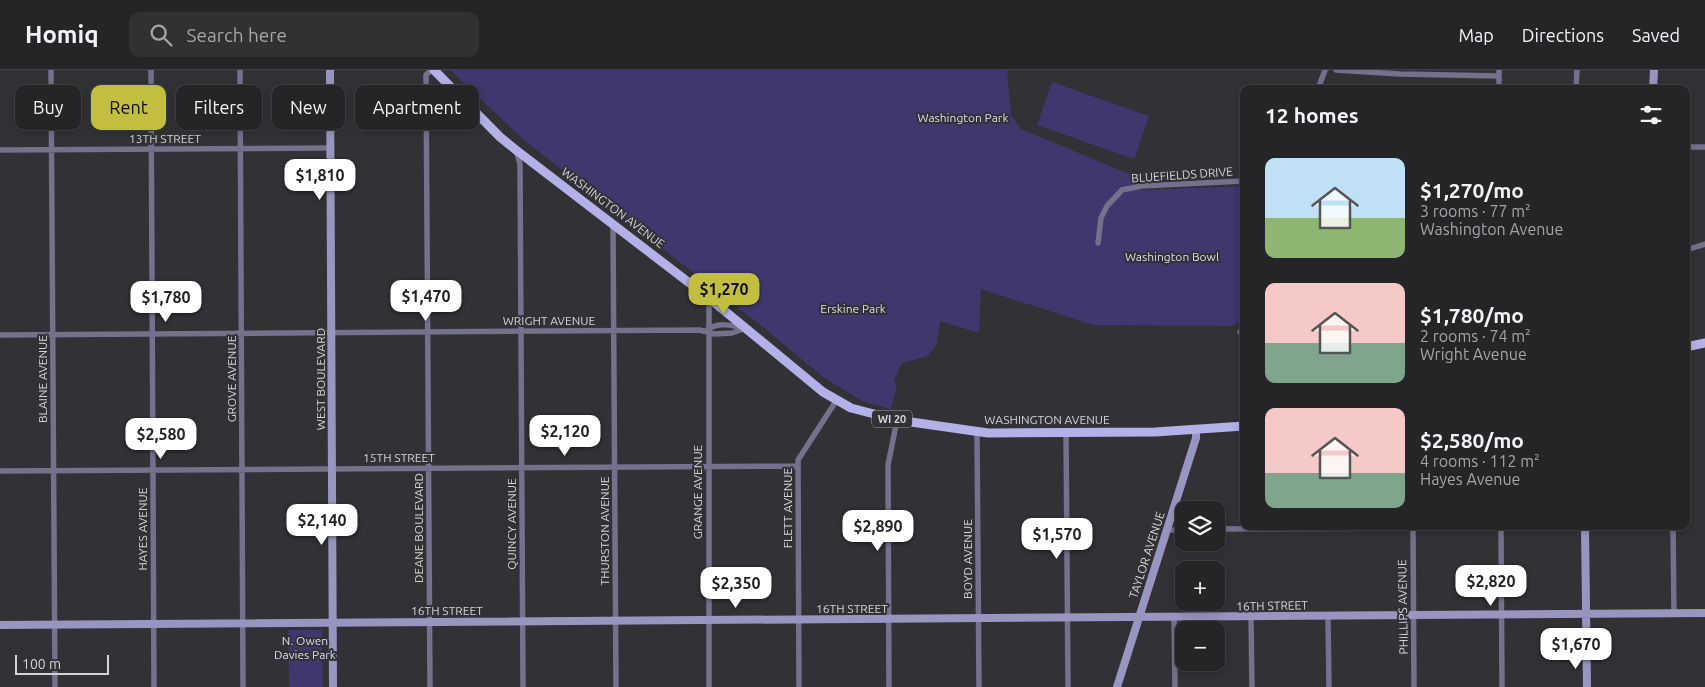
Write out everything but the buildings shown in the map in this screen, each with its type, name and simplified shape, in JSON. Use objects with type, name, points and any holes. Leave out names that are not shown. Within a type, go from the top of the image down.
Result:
[{"type":"main road","name":"WASHINGTON AVENUE","points":[[432,70],[500,137],[516,150],[708,298],[836,401],[860,412],[897,420],[977,432],[1066,433],[1240,426]]},
{"type":"main road","points":[[1690,346],[1705,343]]},
{"type":"street","name":"BLAINE AVENUE","points":[[51,70],[55,687]]},
{"type":"street","name":"HAYES AVENUE","points":[[151,70],[154,687]]},
{"type":"street","name":"GROVE AVENUE","points":[[240,70],[244,687]]},
{"type":"street","name":"WEST BOULEVARD","points":[[330,70],[334,687]]},
{"type":"street","name":"DEANE BOULEVARD","points":[[430,687],[426,75],[432,70]]},
{"type":"street","points":[[1319,85],[1325,70]]},
{"type":"street","points":[[1336,70],[1399,74],[1500,73]]},
{"type":"street","points":[[1576,85],[1577,70]]},
{"type":"street","points":[[1652,85],[1654,70]]},
{"type":"street","points":[[1690,147],[1705,147]]},
{"type":"street","name":"13TH STREET","points":[[0,150],[331,148]]},
{"type":"street","name":"QUINCY AVENUE","points":[[516,150],[520,164],[523,687]]},
{"type":"street","name":"BLUEFIELDS DRIVE","points":[[1098,243],[1101,218],[1107,206],[1122,190],[1141,186],[1240,181]]},
{"type":"street","name":"THURSTON AVENUE","points":[[613,224],[616,687]]},
{"type":"street","points":[[1690,249],[1705,244]]},
{"type":"street","name":"GRANGE AVENUE","points":[[708,298],[709,687]]},
{"type":"street","name":"WRIGHT AVENUE","points":[[0,335],[707,330],[713,326],[732,325],[746,328]]},
{"type":"street","name":"FLETT AVENUE","points":[[799,687],[798,460],[836,401]]},
{"type":"street","points":[[889,687],[888,466],[897,420]]},
{"type":"street","name":"TAYLOR AVENUE","points":[[1117,687],[1196,438],[1196,429]]},
{"type":"street","name":"BOYD AVENUE","points":[[977,432],[979,687]]},
{"type":"street","points":[[1066,433],[1068,687]]},
{"type":"street","name":"15TH STREET","points":[[0,471],[798,466]]},
{"type":"street","points":[[1225,529],[1240,529]]},
{"type":"street","points":[[1167,530],[1175,530]]},
{"type":"street","name":"PHILLIPS AVENUE","points":[[1413,530],[1414,687]]},
{"type":"street","points":[[1501,530],[1502,687]]},
{"type":"street","points":[[1585,530],[1587,687]]},
{"type":"street","points":[[1673,530],[1674,614]]},
{"type":"street","name":"16TH STREET","points":[[0,625],[1251,618],[1705,613]]},
{"type":"street","points":[[1328,617],[1329,687]]},
{"type":"street","points":[[1174,618],[1175,687]]},
{"type":"street","points":[[1251,618],[1252,687]]},
{"type":"green space","points":[[450,70],[1007,70],[1011,115],[1021,129],[1139,178],[1141,190],[1240,186],[1240,322],[1231,326],[1093,325],[981,289],[979,333],[940,321],[937,343],[928,356],[902,363],[894,380],[897,385],[891,409],[864,402],[823,377],[764,328],[524,140],[479,97],[479,85],[466,85]]},
{"type":"green space","points":[[1052,82],[1149,116],[1134,159],[1037,125]]},
{"type":"green space","name":"N. Owen Davies Park","points":[[288,630],[322,630],[323,687],[289,687]]},
{"type":"park label","name":"Washington Park","points":[[963,118]]},
{"type":"park label","name":"Washington Bowl","points":[[1172,257]]},
{"type":"park label","name":"Erskine Park","points":[[853,309]]}]
